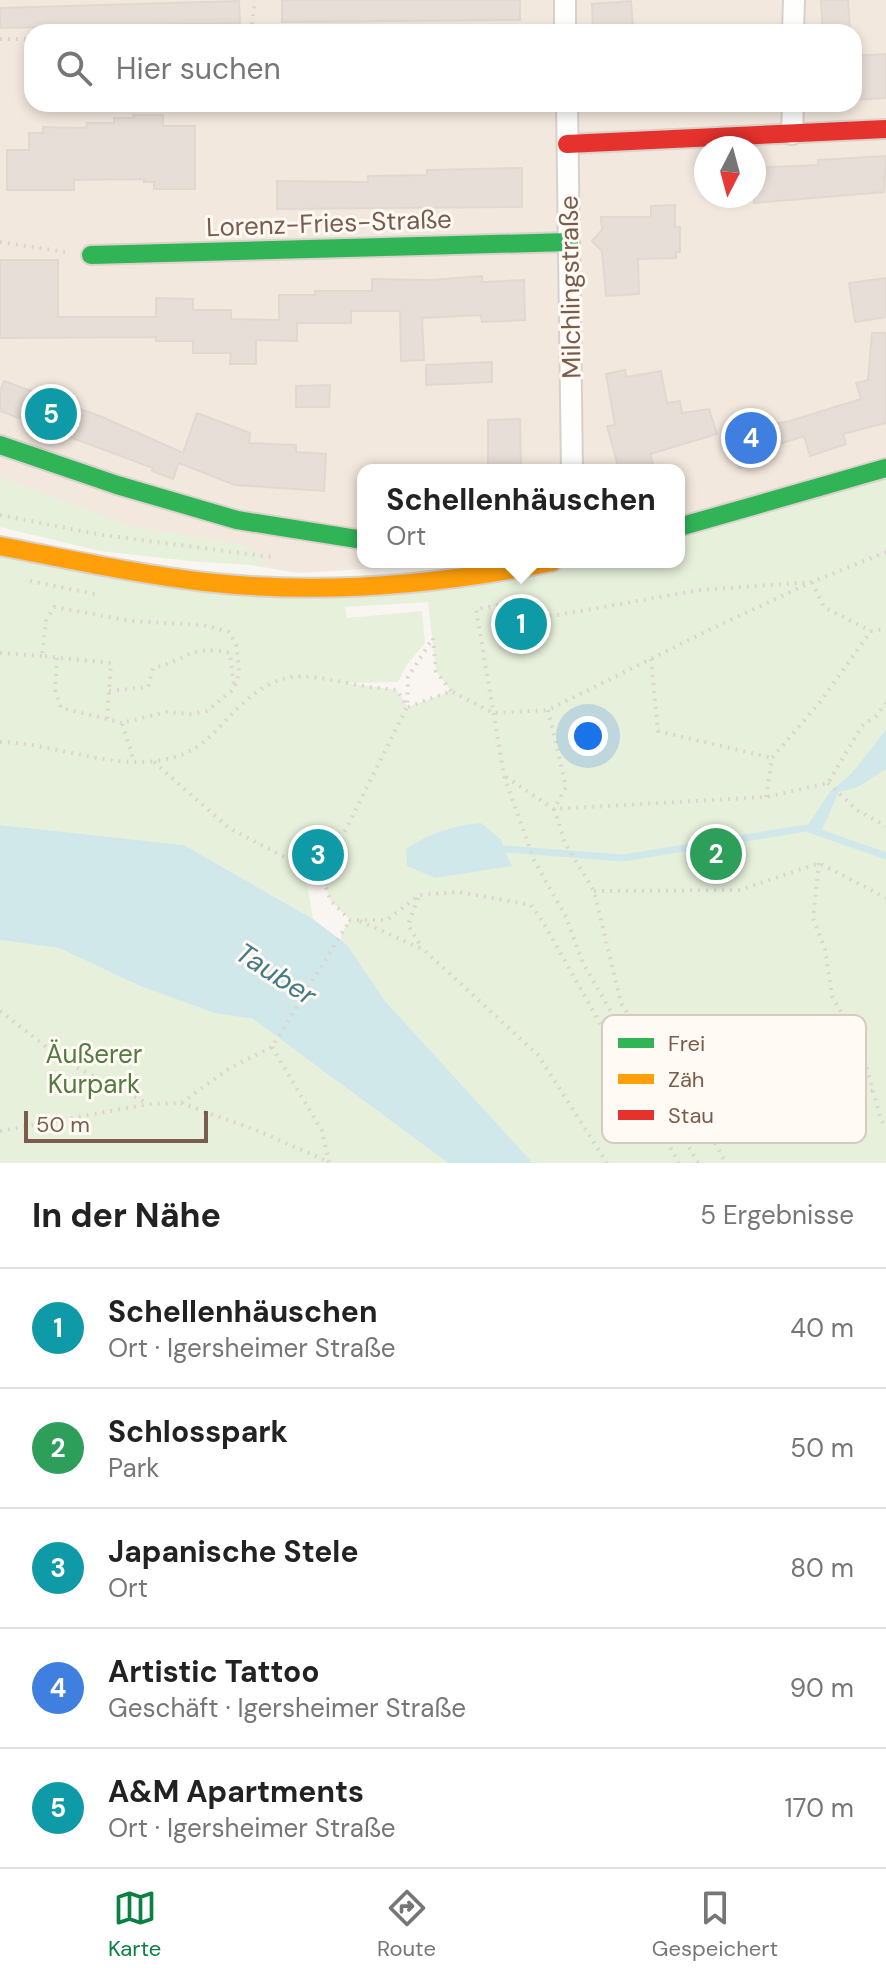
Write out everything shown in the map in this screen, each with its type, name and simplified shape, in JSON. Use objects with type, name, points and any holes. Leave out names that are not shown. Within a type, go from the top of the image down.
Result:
[{"type":"street","points":[[565,0],[565,24]]},
{"type":"street","points":[[793,24],[794,0]]},
{"type":"street","name":"Milchlingstraße","points":[[567,112],[572,464]]},
{"type":"street","points":[[792,134],[793,112]]},
{"type":"street","points":[[567,144],[886,129]]},
{"type":"street","name":"Lorenz-Fries-Straße","points":[[91,255],[569,242]]},
{"type":"street","points":[[0,445],[117,485],[237,520],[357,539]]},
{"type":"street","points":[[685,525],[886,468]]},
{"type":"street","points":[[0,546],[147,574],[236,585],[412,585],[525,568]]},
{"type":"path","points":[[252,24],[255,0]]},
{"type":"path","points":[[0,39],[24,39]]},
{"type":"path","points":[[0,242],[91,255]]},
{"type":"path","points":[[0,515],[102,535],[272,557]]},
{"type":"path","points":[[322,877],[346,835],[407,707],[408,677],[433,638],[436,671],[451,691],[493,713],[548,710],[812,582],[886,552]]},
{"type":"path","points":[[812,582],[824,607],[871,631],[886,629]]},
{"type":"path","points":[[613,1015],[583,963],[566,917],[534,860],[504,776],[476,609],[513,603],[528,605],[546,617],[700,590],[812,582]]},
{"type":"path","points":[[42,656],[46,621],[54,607],[131,621],[203,625],[229,632],[236,645],[239,674],[234,689],[207,711],[190,714],[166,712],[122,723],[61,708],[55,690],[57,658]]},
{"type":"path","points":[[766,797],[772,758],[820,702],[871,631]]},
{"type":"path","points":[[109,691],[148,687],[153,668],[169,664],[190,652],[209,649],[230,653],[234,689]]},
{"type":"path","points":[[0,653],[111,663],[107,719]]},
{"type":"path","points":[[651,658],[658,731],[772,758]]},
{"type":"path","points":[[0,742],[109,760],[153,761],[178,756],[214,736],[241,705],[275,681],[298,675],[397,690],[407,707]]},
{"type":"path","points":[[407,707],[451,691]]},
{"type":"path","points":[[504,776],[554,809],[766,797],[829,785],[862,726],[876,716],[886,703]]},
{"type":"path","points":[[548,710],[566,787],[554,809],[565,843],[594,891],[621,1003],[629,1015]]},
{"type":"path","points":[[122,723],[134,761]]},
{"type":"path","points":[[153,761],[229,828],[322,877],[331,901],[353,920],[424,950]]},
{"type":"path","points":[[829,785],[857,810],[886,826]]},
{"type":"path","points":[[594,891],[740,890],[819,863],[886,898]]},
{"type":"path","points":[[819,863],[813,918],[825,949],[832,996],[843,1015]]},
{"type":"path","points":[[181,1103],[230,1068],[272,1047],[341,934],[353,920],[387,920],[419,895],[459,892],[531,905],[602,1029]]},
{"type":"path","points":[[419,895],[408,925],[424,950],[538,1055],[607,1163]]},
{"type":"path","points":[[0,1011],[66,1062],[149,1104]]},
{"type":"path","points":[[272,1047],[322,1131],[329,1163]]},
{"type":"path","points":[[866,1065],[881,1120],[886,1127]]},
{"type":"path","points":[[866,1089],[873,1091]]},
{"type":"path","points":[[0,1131],[149,1104],[181,1103],[256,1130],[329,1163]]},
{"type":"path","points":[[668,1143],[679,1163]]},
{"type":"path","points":[[686,1143],[698,1163]]},
{"type":"path","points":[[715,1143],[726,1163]]},
{"type":"shaded area","points":[[0,0],[886,0],[886,460],[685,515],[685,464],[357,464],[357,568],[380,568],[298,573],[0,522]]},
{"type":"green space","points":[[886,468],[886,1163],[533,1163],[385,1001],[341,941],[341,934],[350,920],[331,901],[322,877],[304,868],[313,919],[184,845],[0,825],[0,546],[236,585],[470,568],[685,568],[685,525]],"holes":[[[428,602],[436,671],[451,691],[408,707],[397,690],[347,683],[398,682],[406,666],[425,643],[422,611],[347,618],[345,607]],[[502,605],[515,615],[522,613],[528,616],[532,622],[530,630],[519,635],[498,630],[491,607]],[[501,840],[512,865],[435,878]]]},
{"type":"green space","points":[[0,477],[131,526],[240,544],[258,554],[267,566],[100,551],[0,527]]},
{"type":"green space","name":"Äußerer Kurpark","points":[[0,940],[59,948],[140,986],[214,1013],[253,1019],[448,1163],[0,1163]]},
{"type":"water","points":[[886,730],[886,769],[858,787],[839,792],[821,832],[806,828],[830,792],[852,773]]},
{"type":"water","points":[[481,823],[501,840],[512,866],[435,878],[407,866],[406,849],[415,843],[442,831]]},
{"type":"water","name":"Tauber","points":[[0,825],[184,845],[313,919],[347,945],[385,1001],[533,1163],[448,1163],[253,1019],[214,1013],[140,986],[59,948],[0,940]]},
{"type":"building","points":[[282,0],[520,0],[520,20],[282,22]]},
{"type":"building","points":[[821,0],[848,0],[850,24],[822,24]]},
{"type":"building","points":[[239,1],[240,23],[24,24],[24,28],[0,28],[0,8]]},
{"type":"building","points":[[631,1],[633,24],[593,24],[592,4]]},
{"type":"building","points":[[886,54],[886,98],[862,100],[862,56]]},
{"type":"building","points":[[133,115],[163,115],[163,126],[195,126],[195,189],[154,189],[154,182],[144,182],[144,179],[74,180],[74,190],[7,190],[7,150],[29,150],[29,133],[43,133],[43,127],[86,128],[87,123],[114,123],[114,118],[134,118]]},
{"type":"building","points":[[886,156],[884,192],[766,202],[766,167],[818,165],[818,160]]},
{"type":"building","points":[[522,168],[522,207],[277,209],[277,181],[368,182],[368,176],[427,175],[427,170]]},
{"type":"building","points":[[675,205],[675,227],[680,227],[680,252],[676,252],[676,258],[638,259],[639,294],[606,296],[602,251],[592,241],[602,230],[601,217],[651,217],[651,206]]},
{"type":"building","points":[[0,260],[58,260],[58,317],[156,317],[156,298],[193,299],[193,310],[231,310],[231,319],[279,320],[279,295],[315,295],[315,291],[372,291],[372,279],[431,280],[482,276],[482,282],[524,280],[525,320],[482,322],[481,315],[422,318],[424,360],[401,361],[400,311],[351,311],[351,323],[297,323],[297,341],[256,340],[256,364],[230,364],[231,353],[193,353],[193,341],[156,341],[156,337],[0,338]]},
{"type":"building","points":[[886,278],[886,317],[855,322],[849,283]]},
{"type":"building","points":[[872,333],[886,333],[886,423],[843,434],[846,444],[810,456],[804,436],[770,447],[773,459],[739,468],[728,422],[751,416],[752,422],[762,419],[763,426],[861,399],[856,383],[868,380]]},
{"type":"building","points":[[492,362],[492,382],[426,385],[426,365]]},
{"type":"building","points":[[625,370],[626,377],[661,371],[667,403],[680,401],[682,413],[709,409],[717,434],[650,454],[653,464],[617,464],[607,426],[615,425],[606,374]]},
{"type":"building","points":[[4,381],[102,417],[183,453],[197,413],[250,433],[249,443],[296,445],[296,452],[326,454],[324,491],[235,485],[179,463],[173,479],[152,471],[153,468],[0,411],[0,392]]},
{"type":"building","points":[[330,385],[329,407],[296,407],[296,386]]},
{"type":"building","points":[[520,419],[521,464],[488,464],[488,420]]},
{"type":"building","points":[[521,613],[529,616],[532,624],[529,632],[521,635],[513,632],[510,624],[513,616]]},
{"type":"waterway","points":[[505,849],[623,858],[806,828],[886,856]]},
{"type":"traffic: fast","points":[[91,255],[569,242]]},
{"type":"traffic: fast","points":[[0,445],[117,485],[237,520],[357,539]]},
{"type":"traffic: fast","points":[[685,525],[886,468]]},
{"type":"traffic: slow","points":[[0,546],[179,579],[292,588],[379,586],[520,568]]},
{"type":"traffic: jam","points":[[567,144],[886,129]]},
{"type":"place","name":"A&M Apartments","points":[[51,414]]},
{"type":"place","name":"Artistic Tattoo","points":[[751,438]]},
{"type":"place","name":"Schellenhäuschen","points":[[521,624]]},
{"type":"place","name":"Schlosspark","points":[[716,854]]},
{"type":"place","name":"Japanische Stele","points":[[318,855]]}]
